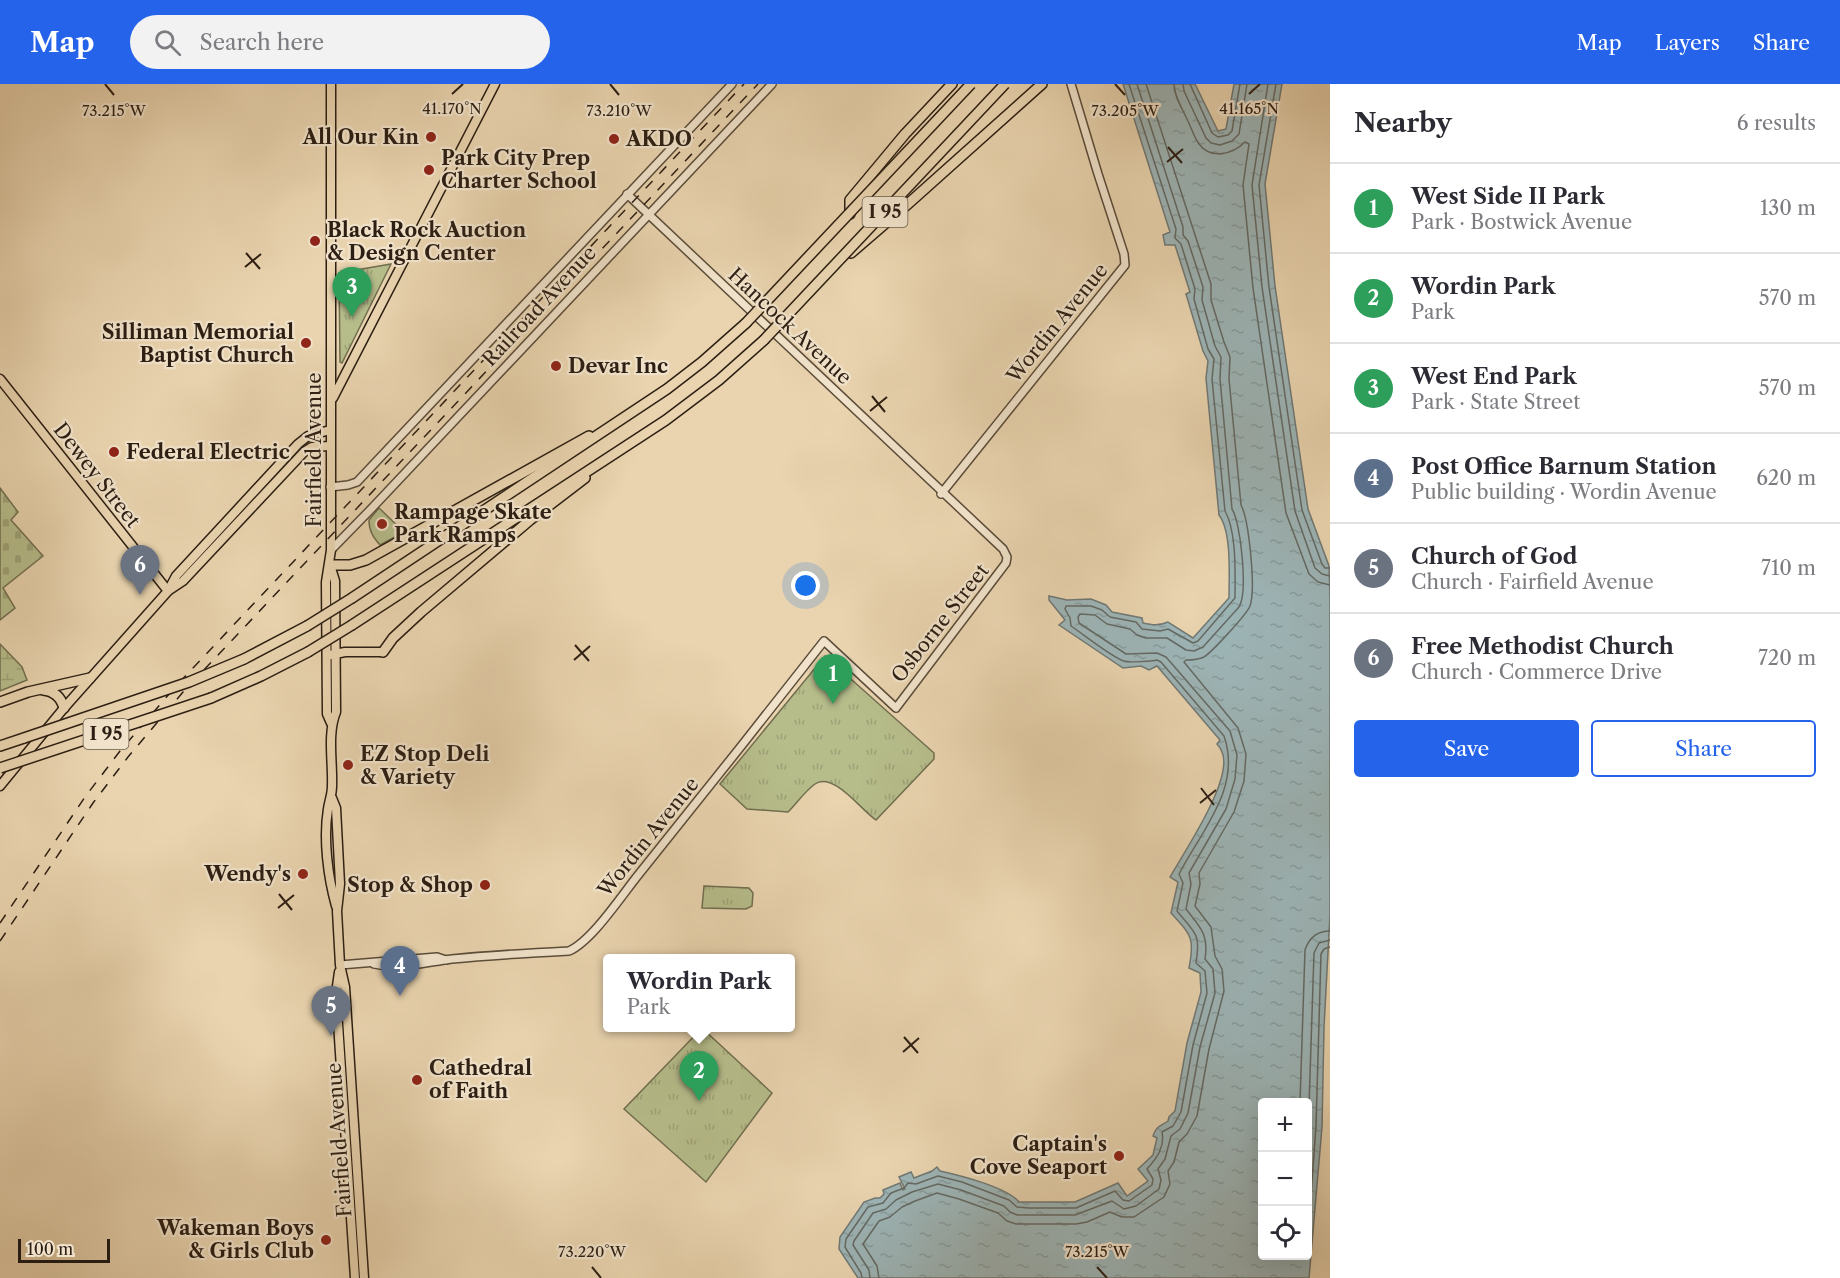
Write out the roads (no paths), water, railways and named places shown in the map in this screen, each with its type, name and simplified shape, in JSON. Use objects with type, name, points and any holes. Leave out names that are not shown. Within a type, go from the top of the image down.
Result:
[{"type":"highway","points":[[850,214],[850,200],[905,134],[952,84]]},
{"type":"highway","name":"I 95","points":[[0,746],[178,686],[244,659],[308,626],[614,425],[685,376],[746,323],[972,84]]},
{"type":"highway","name":"I 95","points":[[0,768],[212,698],[308,652],[632,443],[701,394],[764,340],[1005,84]]},
{"type":"highway","points":[[835,266],[1042,84]]},
{"type":"highway","points":[[330,565],[350,565],[366,560],[552,455],[595,436]]},
{"type":"highway","points":[[383,652],[393,638],[421,612],[530,520],[615,454]]},
{"type":"highway","points":[[0,702],[38,690],[90,678]]},
{"type":"highway","points":[[38,690],[48,690],[56,694],[64,708]]},
{"type":"main road","name":"Fairfield Avenue","points":[[331,84],[331,550],[326,582],[331,655],[327,714],[332,723],[332,798],[336,808],[340,884],[337,910],[340,965],[345,993],[364,1278]]},
{"type":"main road","points":[[332,401],[495,84]]},
{"type":"main road","points":[[331,370],[338,375],[346,374]]},
{"type":"main road","name":"Dewey Street","points":[[0,379],[168,591]]},
{"type":"main road","points":[[0,786],[90,678],[168,591],[183,581],[303,440],[308,436],[330,430]]},
{"type":"main road","points":[[267,485],[309,448],[330,446]]},
{"type":"main road","points":[[331,655],[345,652],[383,652]]},
{"type":"main road","name":"Fairfield Avenue","points":[[340,965],[336,993],[355,1278]]},
{"type":"street","name":"Railroad Avenue","points":[[330,487],[348,486],[357,482],[732,84]]},
{"type":"street","name":"Railroad Avenue","points":[[331,550],[771,84]]},
{"type":"street","name":"Wordin Avenue","points":[[941,494],[1125,265],[1124,254],[1071,84]]},
{"type":"street","name":"Hancock Avenue","points":[[627,194],[941,494],[1003,549],[1007,557]]},
{"type":"street","name":"Osborne Street","points":[[824,641],[896,708],[1005,567],[1007,557]]},
{"type":"street","name":"Wordin Avenue","points":[[340,965],[423,964],[446,960],[569,951],[577,947],[600,922],[710,786],[824,641]]},
{"type":"water","points":[[1123,84],[1195,84],[1218,131],[1226,129],[1234,84],[1282,84],[1265,184],[1275,286],[1308,509],[1329,566],[1330,915],[1322,1127],[1312,1243],[1312,1098],[1258,1098],[1258,1260],[1311,1260],[1309,1278],[858,1278],[839,1249],[840,1237],[864,1202],[880,1198],[884,1194],[883,1190],[900,1183],[903,1190],[905,1189],[899,1177],[911,1172],[914,1178],[937,1167],[940,1171],[1004,1191],[1019,1202],[1075,1202],[1118,1183],[1127,1196],[1148,1181],[1138,1169],[1153,1155],[1157,1138],[1153,1136],[1156,1130],[1168,1121],[1175,1111],[1187,1043],[1201,992],[1200,973],[1189,968],[1192,949],[1190,937],[1171,913],[1178,882],[1170,877],[1215,797],[1224,764],[1222,752],[1217,744],[1220,740],[1157,666],[1149,670],[1141,666],[1123,668],[1059,625],[1065,620],[1049,600],[1049,596],[1067,600],[1091,599],[1106,605],[1112,612],[1142,618],[1143,623],[1156,625],[1168,622],[1193,638],[1229,598],[1228,543],[1219,515],[1206,378],[1208,361],[1186,294],[1190,292],[1175,245],[1165,245],[1163,235],[1170,232]]},
{"type":"railway","points":[[0,923],[85,797],[120,751],[176,686],[744,84]]},
{"type":"railway","points":[[0,941],[93,803],[183,692],[758,84]]},
{"type":"place","name":"All Our Kin","points":[[431,137]]},
{"type":"place","name":"AKDO","points":[[614,139]]},
{"type":"place","name":"Park City Prep Charter School","points":[[429,170]]},
{"type":"place","name":"Black Rock Auction & Design Center","points":[[315,241]]},
{"type":"place","name":"West End Park","points":[[352,317]]},
{"type":"place","name":"Silliman Memorial Baptist Church","points":[[306,343]]},
{"type":"place","name":"Devar Inc","points":[[556,366]]},
{"type":"place","name":"Federal Electric","points":[[114,452]]},
{"type":"place","name":"Rampage Skate Park Ramps","points":[[382,524]]},
{"type":"place","name":"Free Methodist Church","points":[[140,595]]},
{"type":"place","name":"West Side II Park","points":[[833,704]]},
{"type":"place","name":"EZ Stop Deli & Variety","points":[[348,765]]},
{"type":"place","name":"Wendy's","points":[[303,874]]},
{"type":"place","name":"Stop & Shop","points":[[485,885]]},
{"type":"place","name":"Post Office Barnum Station","points":[[400,996]]},
{"type":"place","name":"Church of God","points":[[331,1036]]},
{"type":"place","name":"Cathedral of Faith","points":[[417,1080]]},
{"type":"place","name":"Wordin Park","points":[[699,1101]]},
{"type":"place","name":"Captain's Cove Seaport","points":[[1119,1156]]},
{"type":"place","name":"Wakeman Boys & Girls Club","points":[[326,1240]]}]
